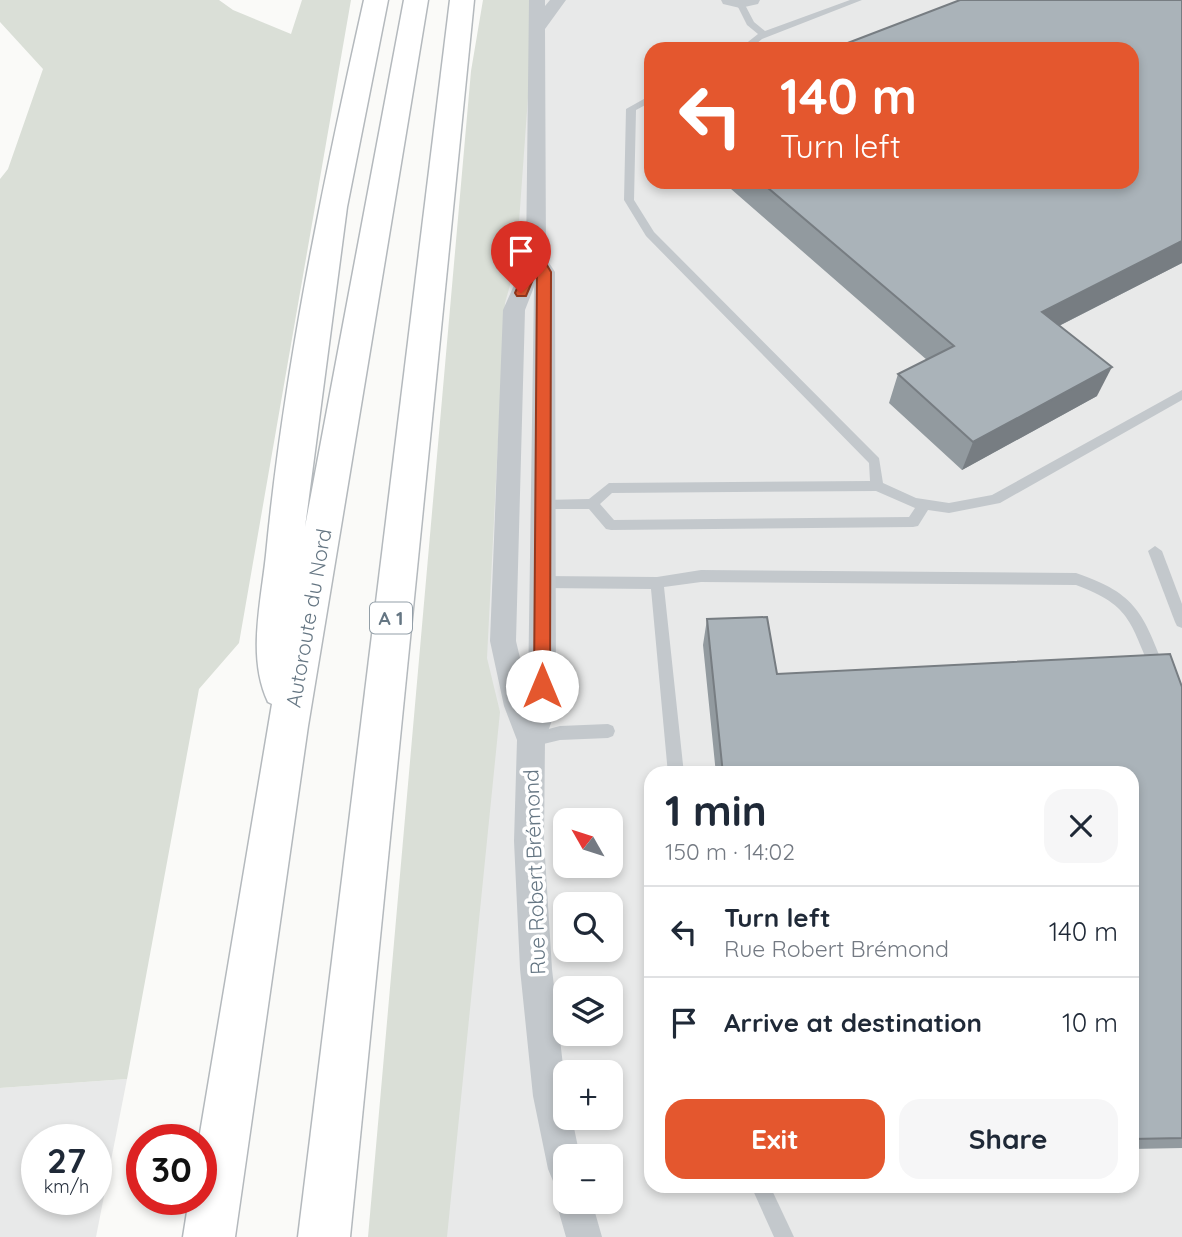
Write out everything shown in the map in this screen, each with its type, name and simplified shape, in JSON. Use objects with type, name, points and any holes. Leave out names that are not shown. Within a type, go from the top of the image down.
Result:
[{"type":"highway","points":[[288,726],[276,650],[288,512],[332,207],[376,0]]},
{"type":"highway","name":"Autoroute du Nord","points":[[209,1237],[288,726],[416,0]]},
{"type":"highway","name":"A 1","points":[[324,1237],[462,0]]},
{"type":"street","name":"Rue Robert Brémond","points":[[531,740],[518,706],[503,640],[514,310],[536,258],[539,26],[537,0]]},
{"type":"street","points":[[539,26],[558,0]]},
{"type":"street","name":"Rue Robert Brémond","points":[[536,258],[545,272],[542,709],[531,740],[529,841],[536,969],[550,1096],[560,1144]]},
{"type":"street","points":[[506,507],[543,505]]},
{"type":"street","points":[[504,586],[543,583]]},
{"type":"street","points":[[577,1214],[584,1237]]},
{"type":"lane","points":[[754,42],[764,35],[858,0]]},
{"type":"lane","points":[[741,1],[750,23],[764,35]]},
{"type":"lane","points":[[644,102],[631,109],[629,200],[650,234],[876,461],[877,485]]},
{"type":"lane","points":[[543,505],[592,504],[609,488],[877,485],[914,503],[948,508],[995,499],[1182,394]]},
{"type":"lane","points":[[592,504],[611,525],[913,522],[924,505]]},
{"type":"lane","points":[[1154,551],[1182,622]]},
{"type":"lane","points":[[543,583],[657,583],[701,576],[1076,579],[1111,593],[1136,613],[1164,684]]},
{"type":"lane","points":[[657,583],[675,766]]},
{"type":"lane","points":[[531,740],[560,733],[608,731]]},
{"type":"lane","points":[[763,1193],[784,1237]]},
{"type":"shaded area","points":[[0,0],[219,0],[233,10],[291,34],[302,0],[351,0],[239,643],[199,689],[127,1079],[0,1088],[0,179],[8,169],[43,69],[0,22]]},
{"type":"shaded area","points":[[483,0],[535,0],[516,264],[505,303],[487,658],[500,712],[447,1237],[368,1237],[471,71]]},
{"type":"shaded area","points":[[499,0],[1182,0],[1182,1237],[390,1237]]},
{"type":"shaded area","points":[[127,1079],[112,1155],[112,1124],[21,1124],[21,1215],[100,1215],[96,1237],[0,1237],[0,1088]]},
{"type":"building","points":[[960,0],[1182,0],[1182,241],[1042,312],[1112,367],[973,442],[898,374],[954,346],[769,189],[1139,189],[1139,42],[850,42]]},
{"type":"building","points":[[767,617],[777,674],[1170,654],[1182,687],[1182,1138],[1139,1139],[1139,766],[722,766],[707,619]]},
{"type":"route","points":[[521,293],[536,258],[545,272],[542,686]]}]
